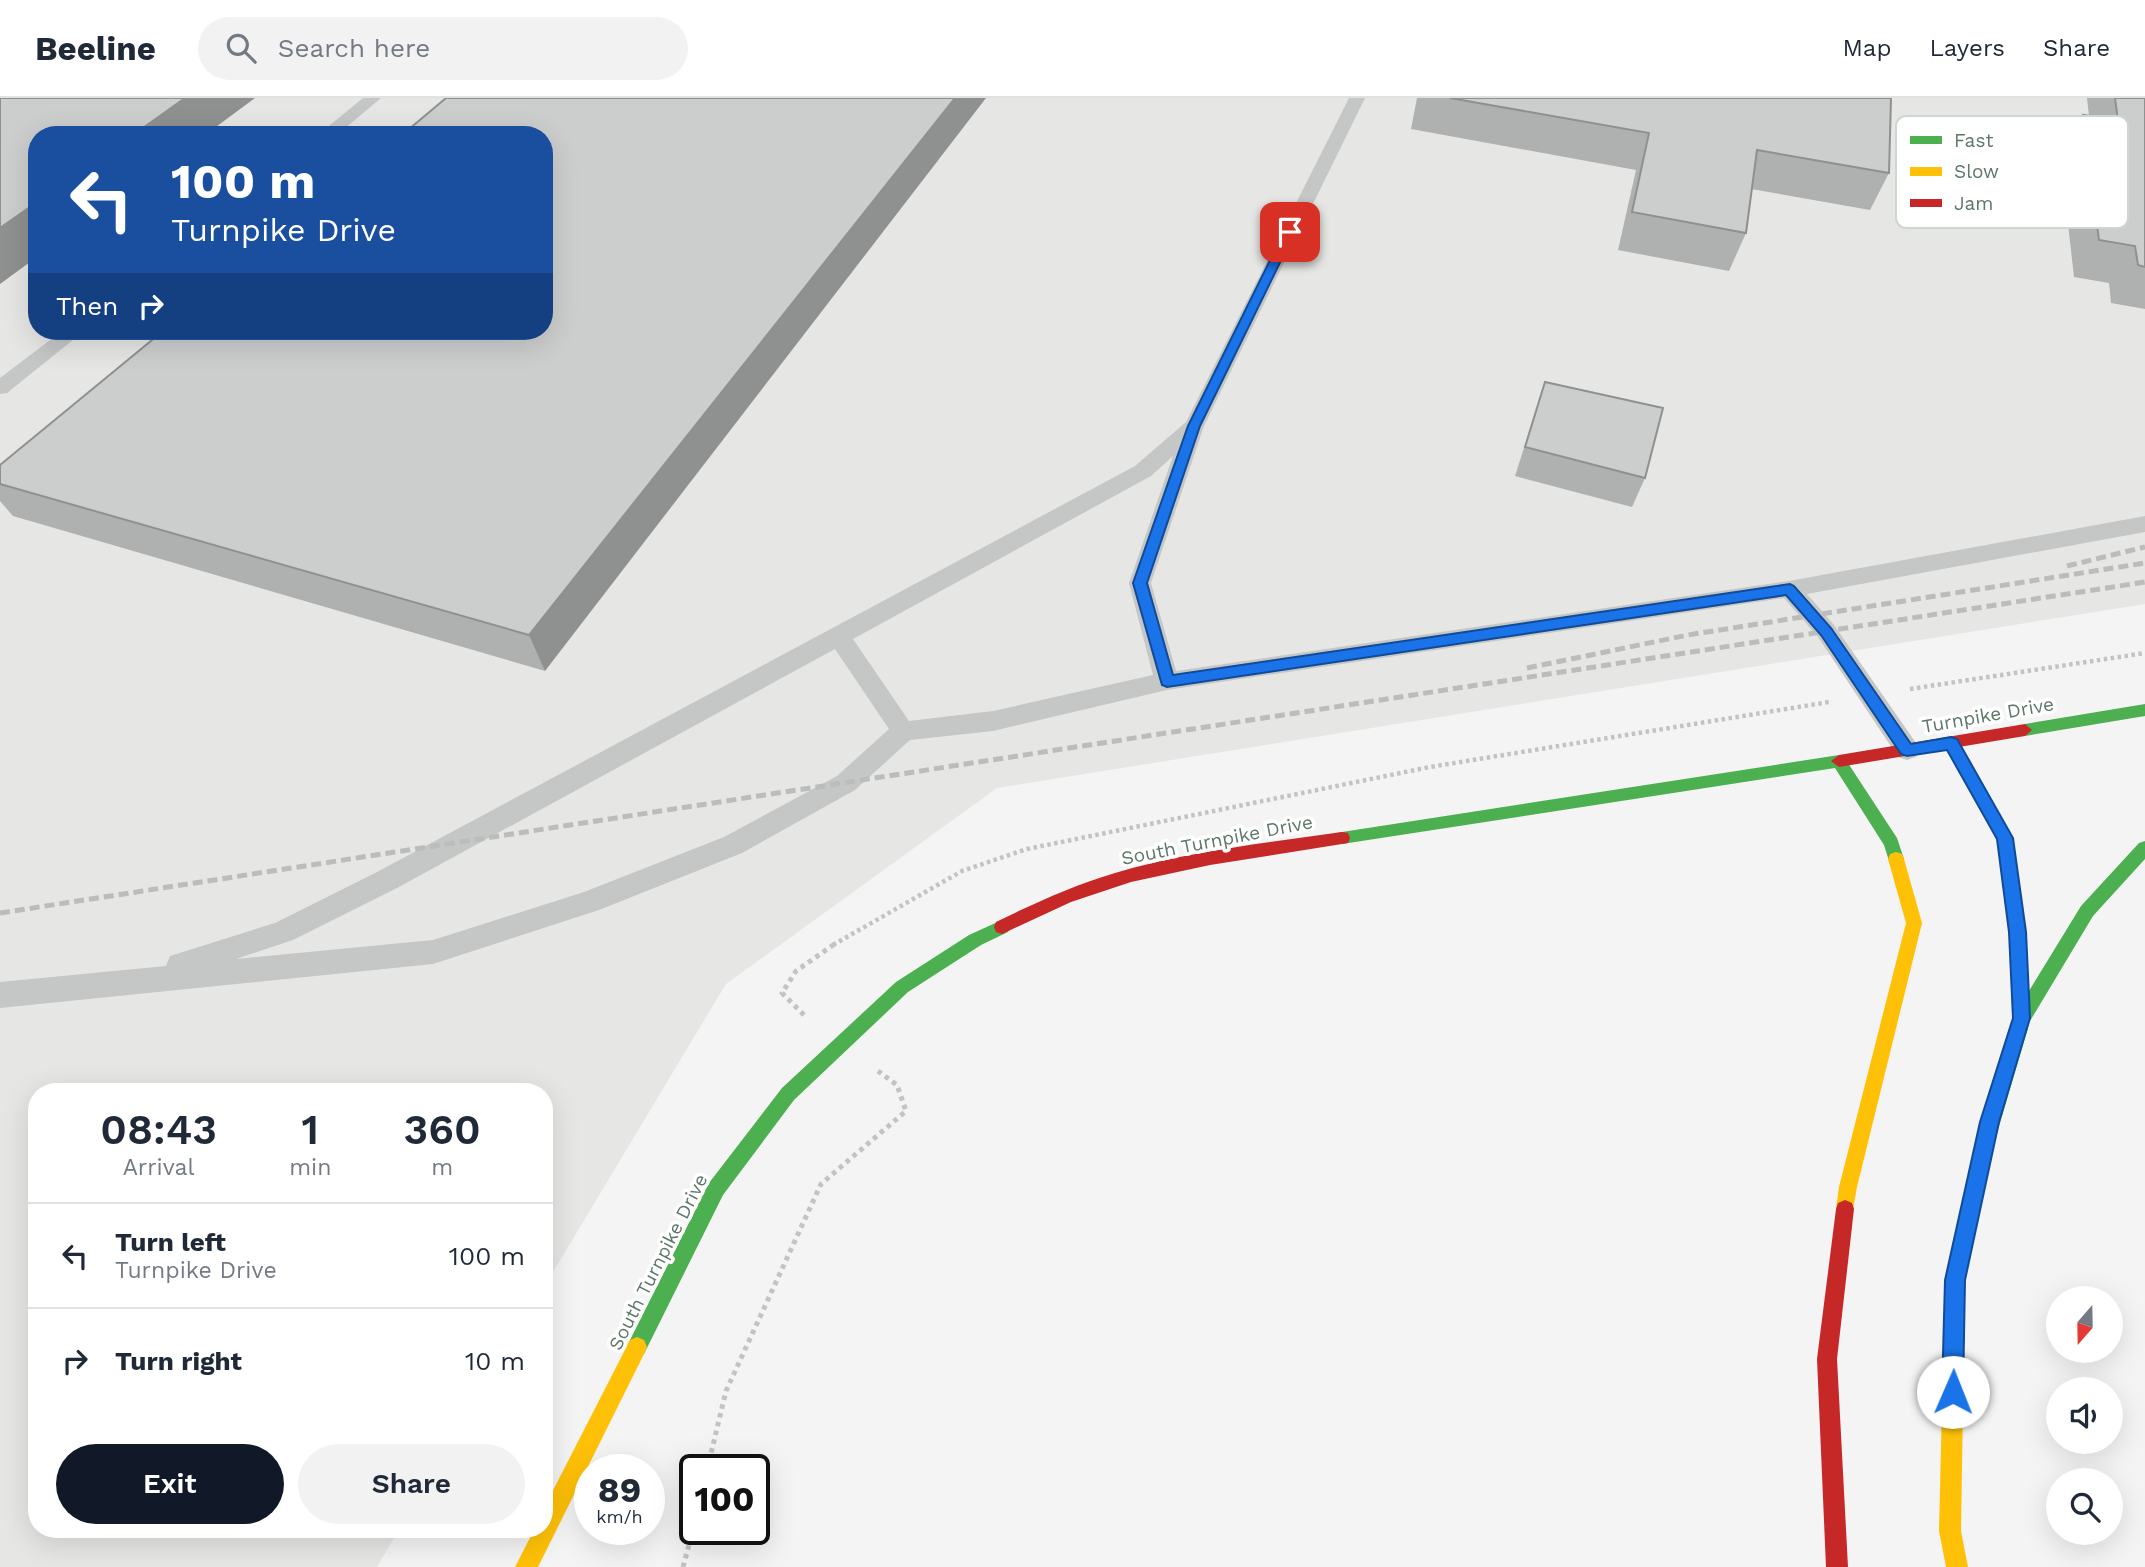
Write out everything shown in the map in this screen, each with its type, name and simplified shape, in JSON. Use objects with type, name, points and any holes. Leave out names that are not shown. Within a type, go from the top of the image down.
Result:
[{"type":"main road","name":"Turnpike Drive","points":[[1839,761],[2145,710]]},
{"type":"main road","points":[[1951,743],[2005,838],[2018,932],[2022,1018]]},
{"type":"main road","points":[[1838,1567],[1827,1359],[1848,1187],[1914,923],[1891,843],[1839,761]]},
{"type":"main road","name":"South Turnpike Drive","points":[[553,1513],[716,1189],[788,1094],[902,987],[975,940],[1062,899],[1130,876],[1206,859],[1839,761]]},
{"type":"main road","points":[[1959,1567],[1950,1531],[1955,1280],[1990,1122],[2022,1018],[2087,911],[2145,848]]},
{"type":"main road","name":"South Turnpike Drive","points":[[526,1567],[541,1538]]},
{"type":"lane","points":[[337,126],[373,98]]},
{"type":"lane","points":[[1167,681],[1140,583],[1194,426],[1357,98]]},
{"type":"lane","points":[[0,388],[62,340]]},
{"type":"lane","points":[[129,981],[283,932],[387,880],[1143,471],[1194,426]]},
{"type":"lane","points":[[0,995],[433,952],[576,906],[733,845],[846,783],[903,731],[993,721],[1167,681],[1790,589],[2145,524]]},
{"type":"lane","points":[[1790,589],[1826,631],[1907,750]]},
{"type":"lane","points":[[838,635],[903,731]]},
{"type":"path","points":[[1969,680],[2145,653]]},
{"type":"path","points":[[711,1454],[726,1391],[821,1184],[906,1111],[897,1086]]},
{"type":"path","points":[[683,1567],[689,1545]]},
{"type":"shaded area","points":[[0,98],[2145,98],[2145,604],[997,788],[726,984],[553,1272],[553,1083],[28,1083],[28,1538],[394,1538],[377,1567],[0,1567]]},
{"type":"building","points":[[0,98],[185,98],[146,126],[28,126],[28,208],[0,228]]},
{"type":"building","points":[[446,98],[955,98],[529,635],[0,484],[0,465],[152,340],[553,340],[553,126],[413,126]]},
{"type":"building","points":[[1450,98],[1891,98],[1889,173],[1757,150],[1746,233],[1632,212],[1649,133]]},
{"type":"building","points":[[2115,98],[2145,98],[2145,267],[2138,265],[2135,246],[2099,240],[2097,228],[2128,228],[2128,116],[2117,116]]},
{"type":"building","points":[[1545,382],[1663,408],[1645,478],[1525,447]]},
{"type":"railway","points":[[2067,566],[2145,547]]},
{"type":"railway","points":[[1527,668],[1688,635],[2145,563]]},
{"type":"railway","points":[[0,913],[2145,582]]},
{"type":"traffic: fast","points":[[2025,730],[2145,710]]},
{"type":"traffic: fast","points":[[1951,743],[2005,838],[2018,932],[2022,1018],[1990,1122],[1982,1158]]},
{"type":"traffic: fast","points":[[1342,838],[1839,761]]},
{"type":"traffic: fast","points":[[1839,761],[1891,843],[1896,859]]},
{"type":"traffic: fast","points":[[2022,1018],[2087,911],[2145,848]]},
{"type":"traffic: fast","points":[[637,1347],[716,1189],[788,1094],[902,987],[975,940],[1002,927]]},
{"type":"traffic: slow","points":[[1845,1209],[1848,1187],[1914,923],[1896,859]]},
{"type":"traffic: slow","points":[[1957,1567],[1950,1531],[1955,1280],[1982,1158]]},
{"type":"traffic: slow","points":[[553,1513],[637,1347]]},
{"type":"traffic: slow","points":[[526,1567],[541,1538]]},
{"type":"traffic: jam","points":[[1839,761],[2025,730]]},
{"type":"traffic: jam","points":[[1002,927],[1065,898],[1131,875],[1210,858],[1342,838]]},
{"type":"traffic: jam","points":[[1837,1567],[1827,1359],[1845,1209]]},
{"type":"route","points":[[1290,232],[1194,426],[1140,583],[1167,681],[1790,589],[1826,631],[1907,750],[1951,743],[2005,838],[2018,932],[2022,1018],[1990,1122],[1955,1280],[1953,1392]]}]
